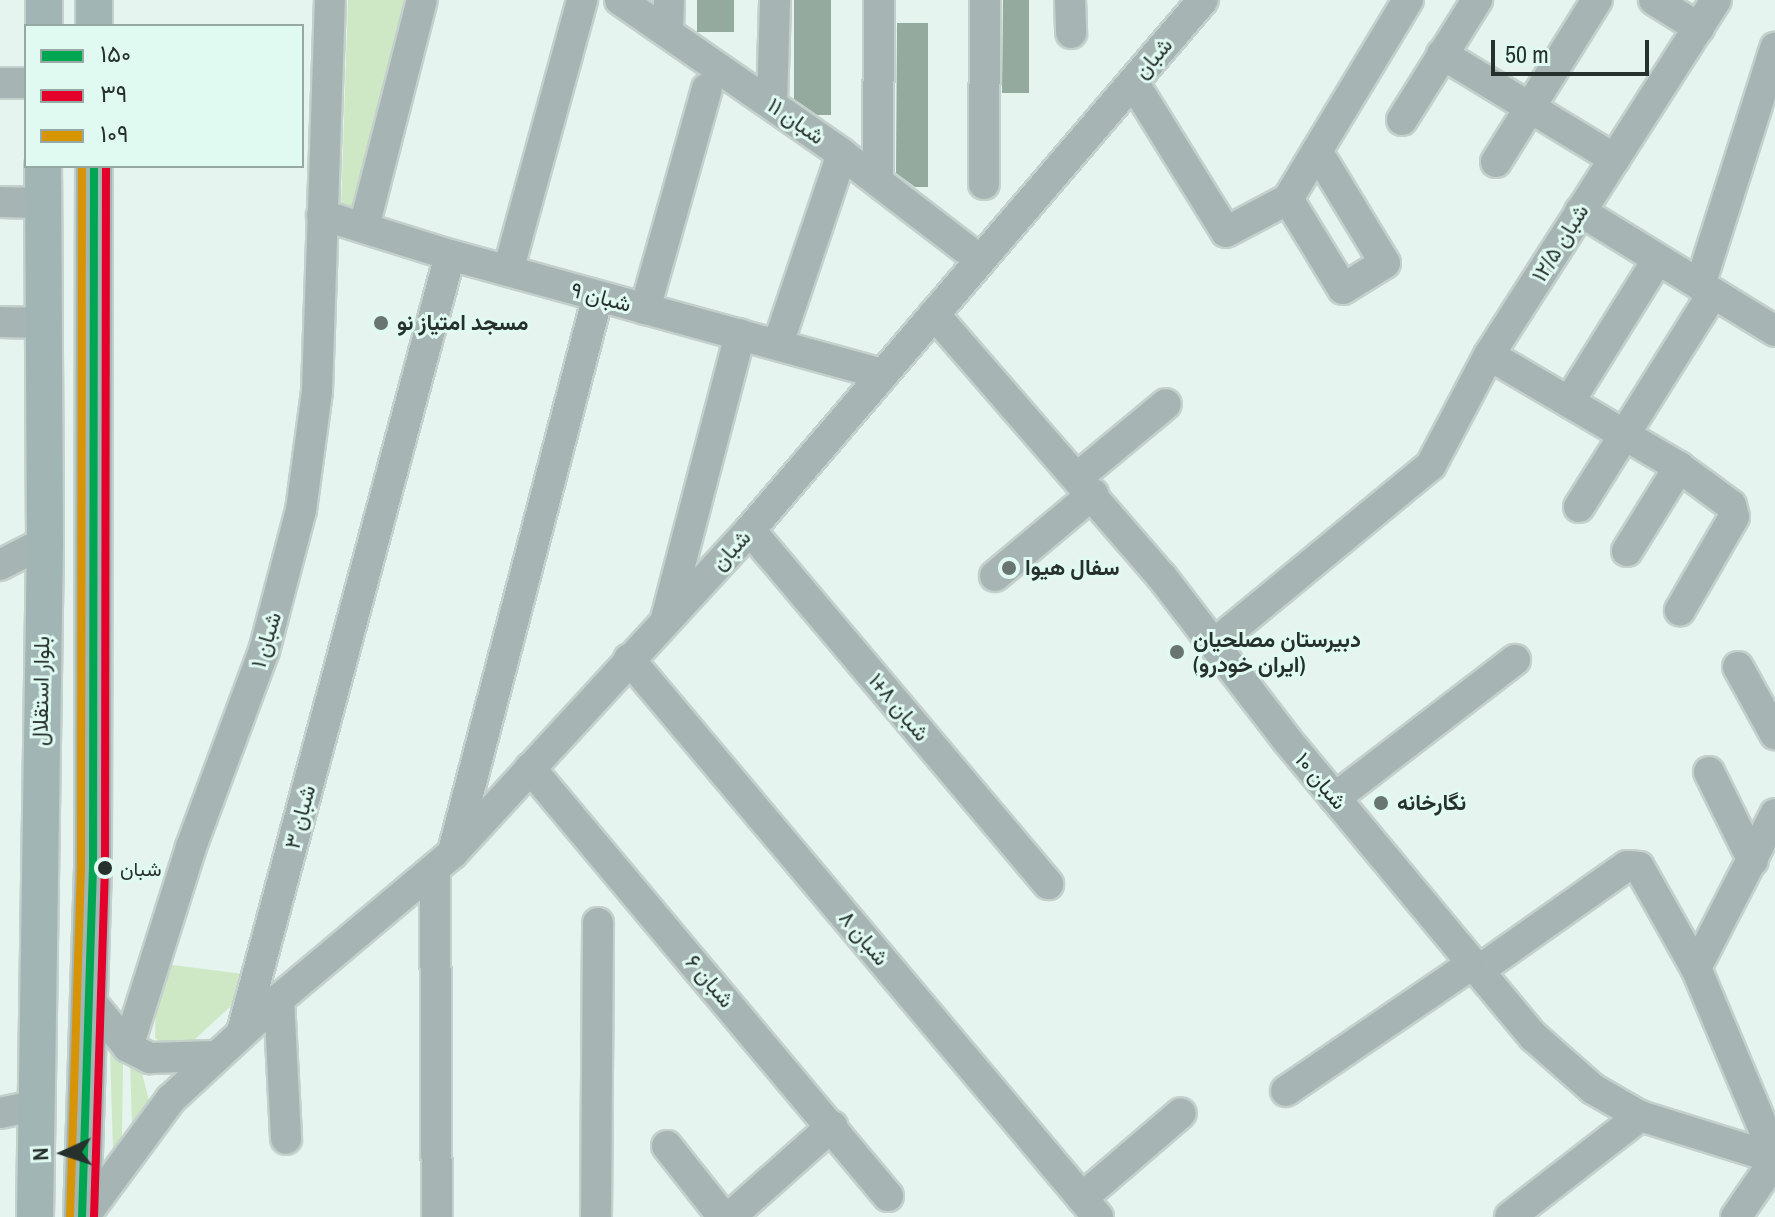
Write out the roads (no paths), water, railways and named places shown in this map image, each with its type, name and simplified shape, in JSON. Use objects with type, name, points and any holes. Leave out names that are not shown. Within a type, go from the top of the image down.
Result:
[{"type":"main road","points":[[44,0],[44,24]]},
{"type":"main road","points":[[94,0],[94,24]]},
{"type":"main road","name":"بلوار استقلال","points":[[35,1217],[45,542],[43,168]]},
{"type":"main road","points":[[83,1217],[93,870],[94,168]]},
{"type":"main road","points":[[41,656],[94,663]]},
{"type":"street","name":"۱ شبان","points":[[128,1047],[191,847],[264,651],[301,510],[317,391],[330,0]]},
{"type":"street","points":[[364,227],[422,0]]},
{"type":"street","points":[[508,271],[582,0]]},
{"type":"street","name":"۱۱ شبان","points":[[620,0],[668,30],[842,154],[966,249]]},
{"type":"street","points":[[668,30],[669,0]]},
{"type":"street","points":[[772,104],[775,0]]},
{"type":"street","points":[[878,181],[879,0]]},
{"type":"street","points":[[984,184],[985,0]]},
{"type":"street","points":[[1070,0],[1071,33]]},
{"type":"street","name":"شبان","points":[[83,1217],[138,1139],[215,1056],[444,862],[750,530],[1203,0]]},
{"type":"street","points":[[1133,82],[1226,232],[1288,199],[1408,0]]},
{"type":"street","points":[[1402,120],[1477,0]]},
{"type":"street","points":[[1496,162],[1597,0]]},
{"type":"street","points":[[1654,0],[1699,28]]},
{"type":"street","name":"۱۲/۵ شبان","points":[[1214,644],[1431,465],[1489,355],[1716,0]]},
{"type":"street","points":[[1579,507],[1623,434],[1676,376],[1707,289],[1775,48]]},
{"type":"street","points":[[1442,54],[1615,159]]},
{"type":"street","points":[[0,83],[24,83]]},
{"type":"street","points":[[645,309],[707,89]]},
{"type":"street","points":[[1288,199],[1343,289],[1385,263],[1317,151]]},
{"type":"street","points":[[778,344],[842,154]]},
{"type":"street","points":[[0,202],[43,203]]},
{"type":"street","points":[[1580,211],[1775,331]]},
{"type":"street","name":"۹ شبان","points":[[322,215],[450,255],[881,374]]},
{"type":"street","name":"۳ شبان","points":[[242,1032],[450,255]]},
{"type":"street","points":[[1569,402],[1618,340],[1658,259]]},
{"type":"street","points":[[437,1217],[444,862],[598,296]]},
{"type":"street","name":"۱۰ شبان","points":[[934,314],[1085,486],[1335,798],[1534,1037],[1593,1089],[1640,1116],[1775,1158]]},
{"type":"street","points":[[0,322],[44,323]]},
{"type":"street","points":[[666,618],[740,334]]},
{"type":"street","points":[[1489,355],[1679,467],[1734,510],[1680,610]]},
{"type":"street","points":[[995,576],[1166,404]]},
{"type":"street","points":[[1627,551],[1679,467]]},
{"type":"street","name":"۱+۸ شبان","points":[[750,530],[1048,884]]},
{"type":"street","points":[[0,565],[45,542]]},
{"type":"street","name":"۸ شبان","points":[[629,659],[1090,1208]]},
{"type":"street","points":[[1335,798],[1515,660]]},
{"type":"street","points":[[1738,667],[1775,734]]},
{"type":"street","name":"۶ شبان","points":[[530,768],[888,1196]]},
{"type":"street","points":[[1709,772],[1753,861]]},
{"type":"street","points":[[1696,968],[1775,814]]},
{"type":"street","points":[[1286,1091],[1627,866],[1639,867],[1696,968],[1775,1158],[1736,1217]]},
{"type":"street","points":[[596,1217],[598,923]]},
{"type":"street","points":[[87,997],[128,1047],[150,1058],[215,1056]]},
{"type":"street","points":[[279,999],[286,1139]]},
{"type":"street","points":[[0,1113],[37,1105]]},
{"type":"street","points":[[1090,1208],[1181,1113]]},
{"type":"street","points":[[1510,1217],[1640,1116]]},
{"type":"street","points":[[730,1217],[832,1126]]},
{"type":"street","points":[[667,1146],[723,1217]]},
{"type":"place","name":"مسجد امتیاز نو","points":[[381,323]]},
{"type":"place","name":"سفال هیوا","points":[[1009,568]]},
{"type":"place","name":"دبیرستان مصلحیان (ایران خودرو)","points":[[1177,652]]},
{"type":"place","name":"نگارخانه","points":[[1381,803]]},
{"type":"place","name":"شبان","points":[[105,868]]}]
